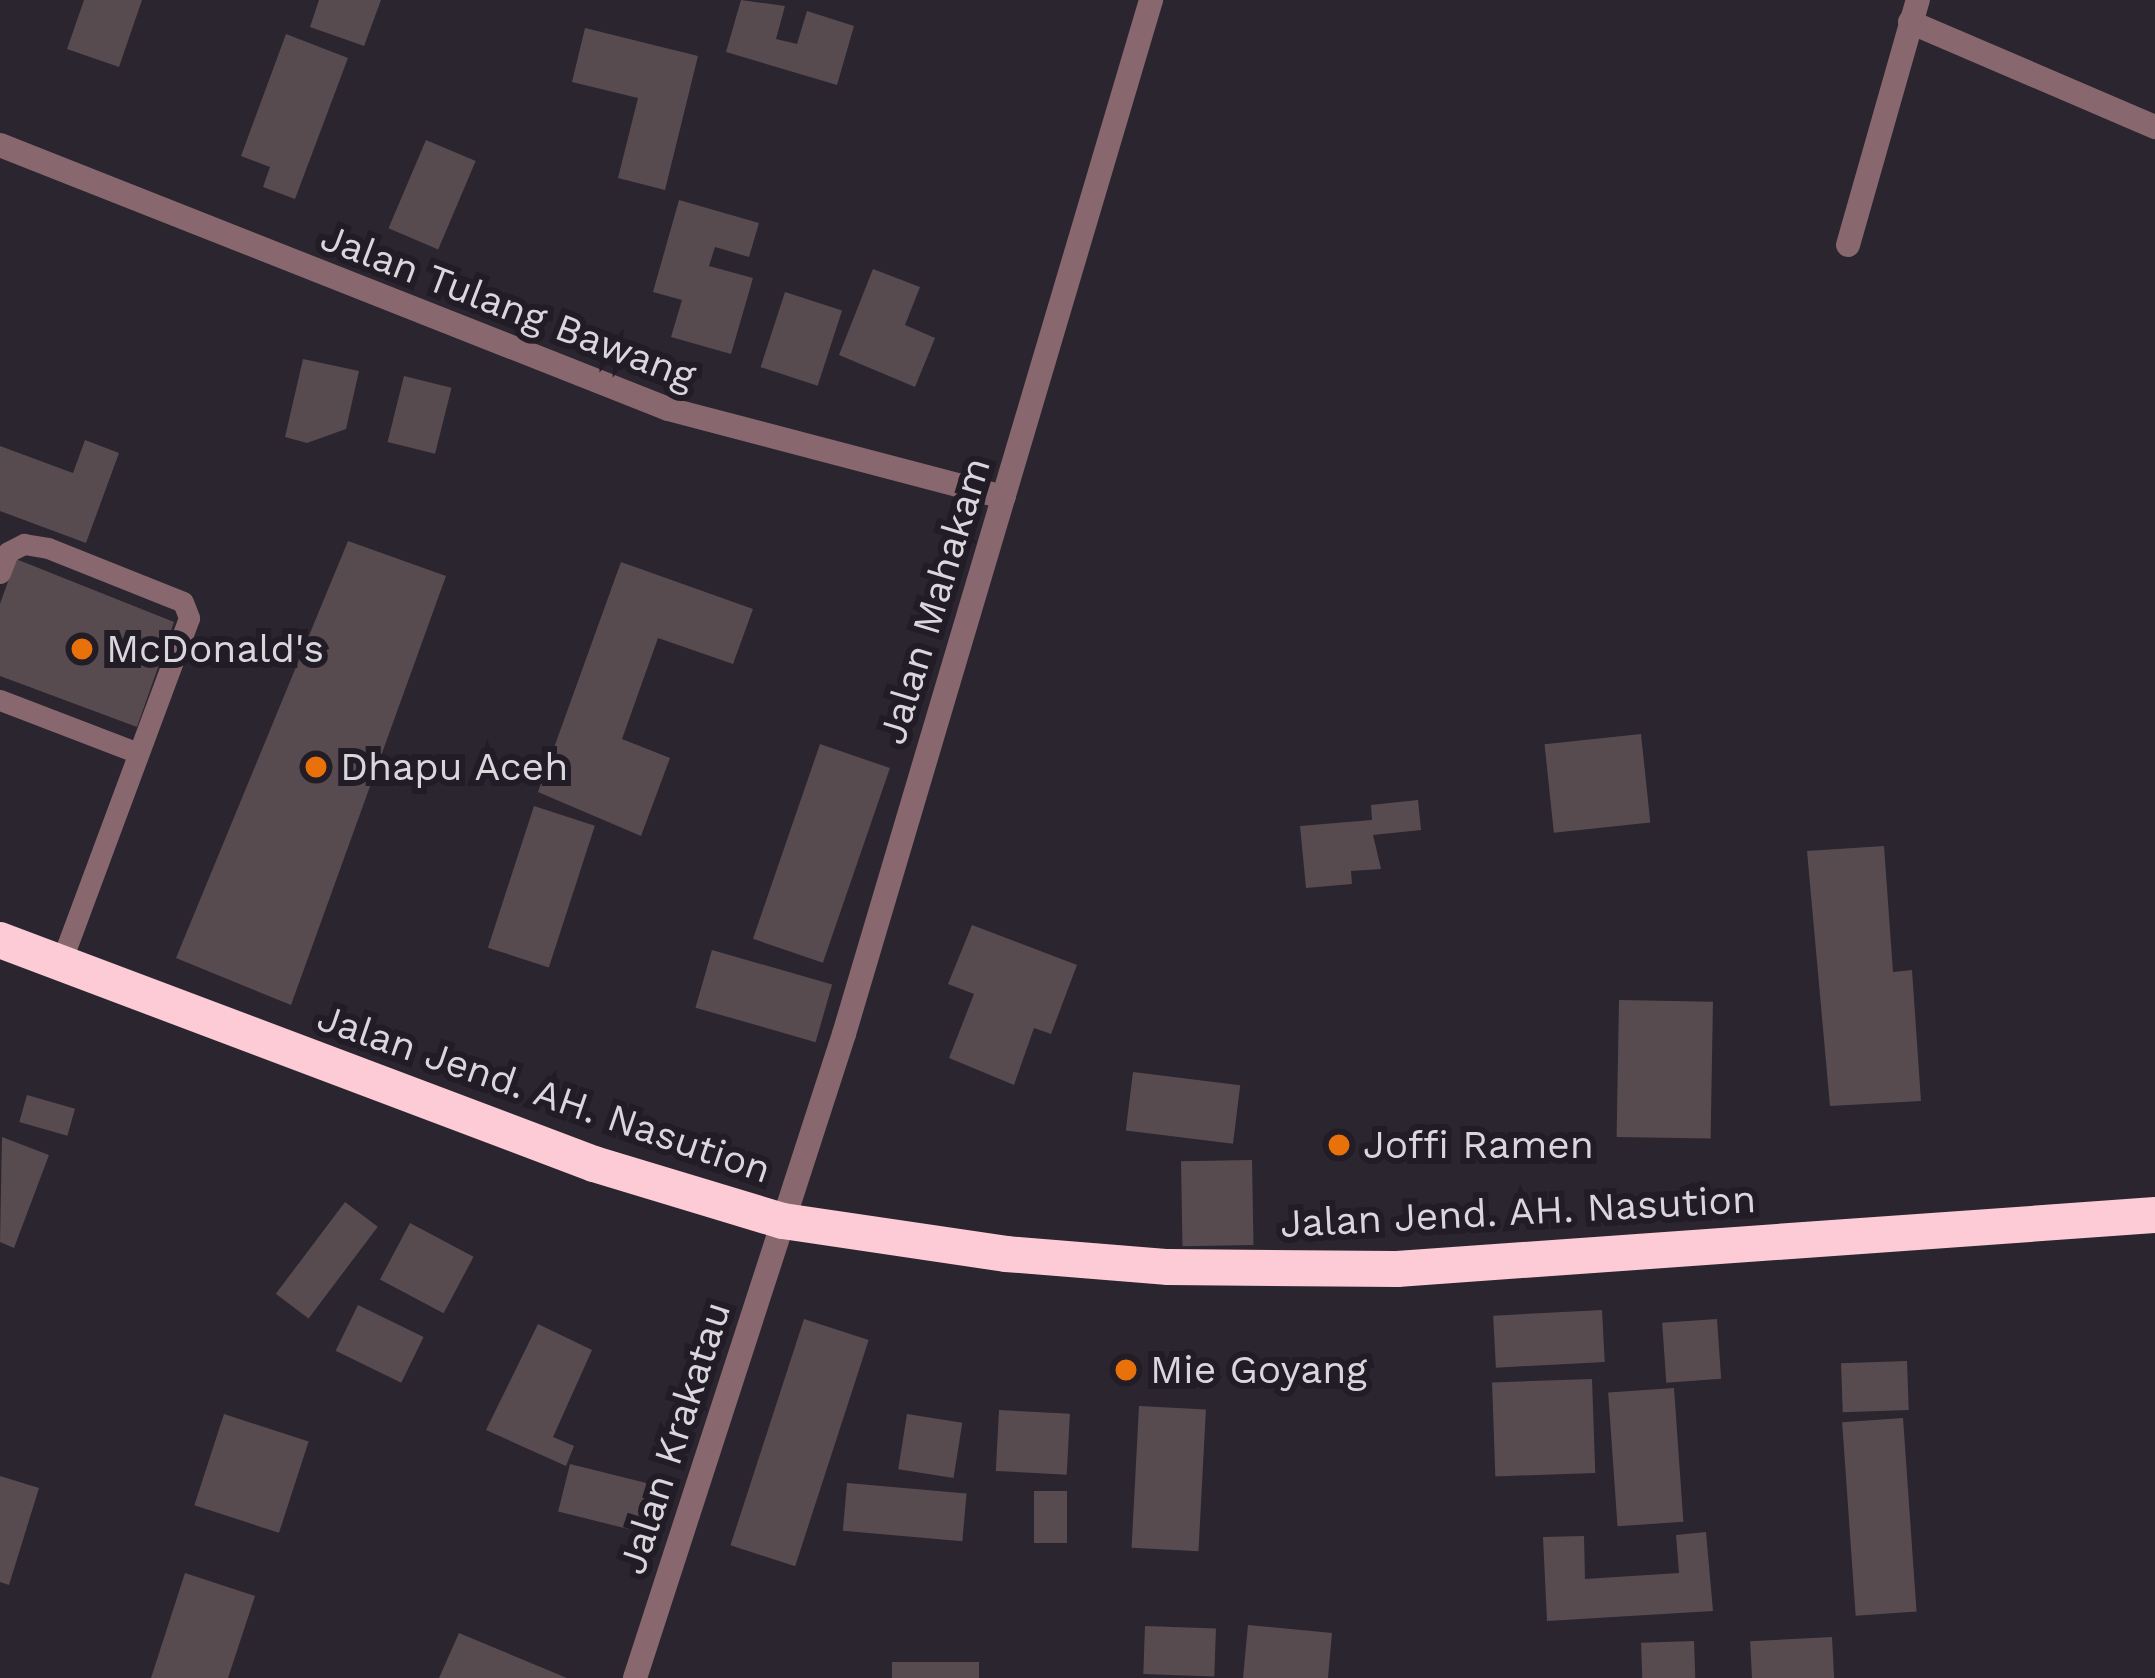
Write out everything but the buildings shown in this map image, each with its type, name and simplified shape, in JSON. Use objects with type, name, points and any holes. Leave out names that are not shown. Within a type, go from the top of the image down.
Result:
[{"type":"highway","name":"Jalan Jend. AH. Nasution","points":[[0,940],[594,1164],[783,1221],[1006,1255],[1168,1267],[1397,1269],[2155,1215]]},
{"type":"street","name":"Jalan Mahakam","points":[[783,1221],[1151,0]]},
{"type":"street","points":[[1848,245],[1914,11],[2155,128]]},
{"type":"street","name":"Jalan Tulang Bawang","points":[[0,145],[668,409],[1004,497]]},
{"type":"street","name":"Jalan Krakatau","points":[[634,1678],[783,1221]]},
{"type":"lane","points":[[0,573],[8,552],[25,544],[182,602],[189,618],[61,963]]},
{"type":"lane","points":[[0,700],[138,753]]},
{"type":"place","name":"McDonald's","points":[[82,649]]},
{"type":"place","name":"Dhapu Aceh","points":[[316,767]]},
{"type":"place","name":"Joffi Ramen","points":[[1339,1145]]},
{"type":"place","name":"Mie Goyang","points":[[1126,1370]]}]
